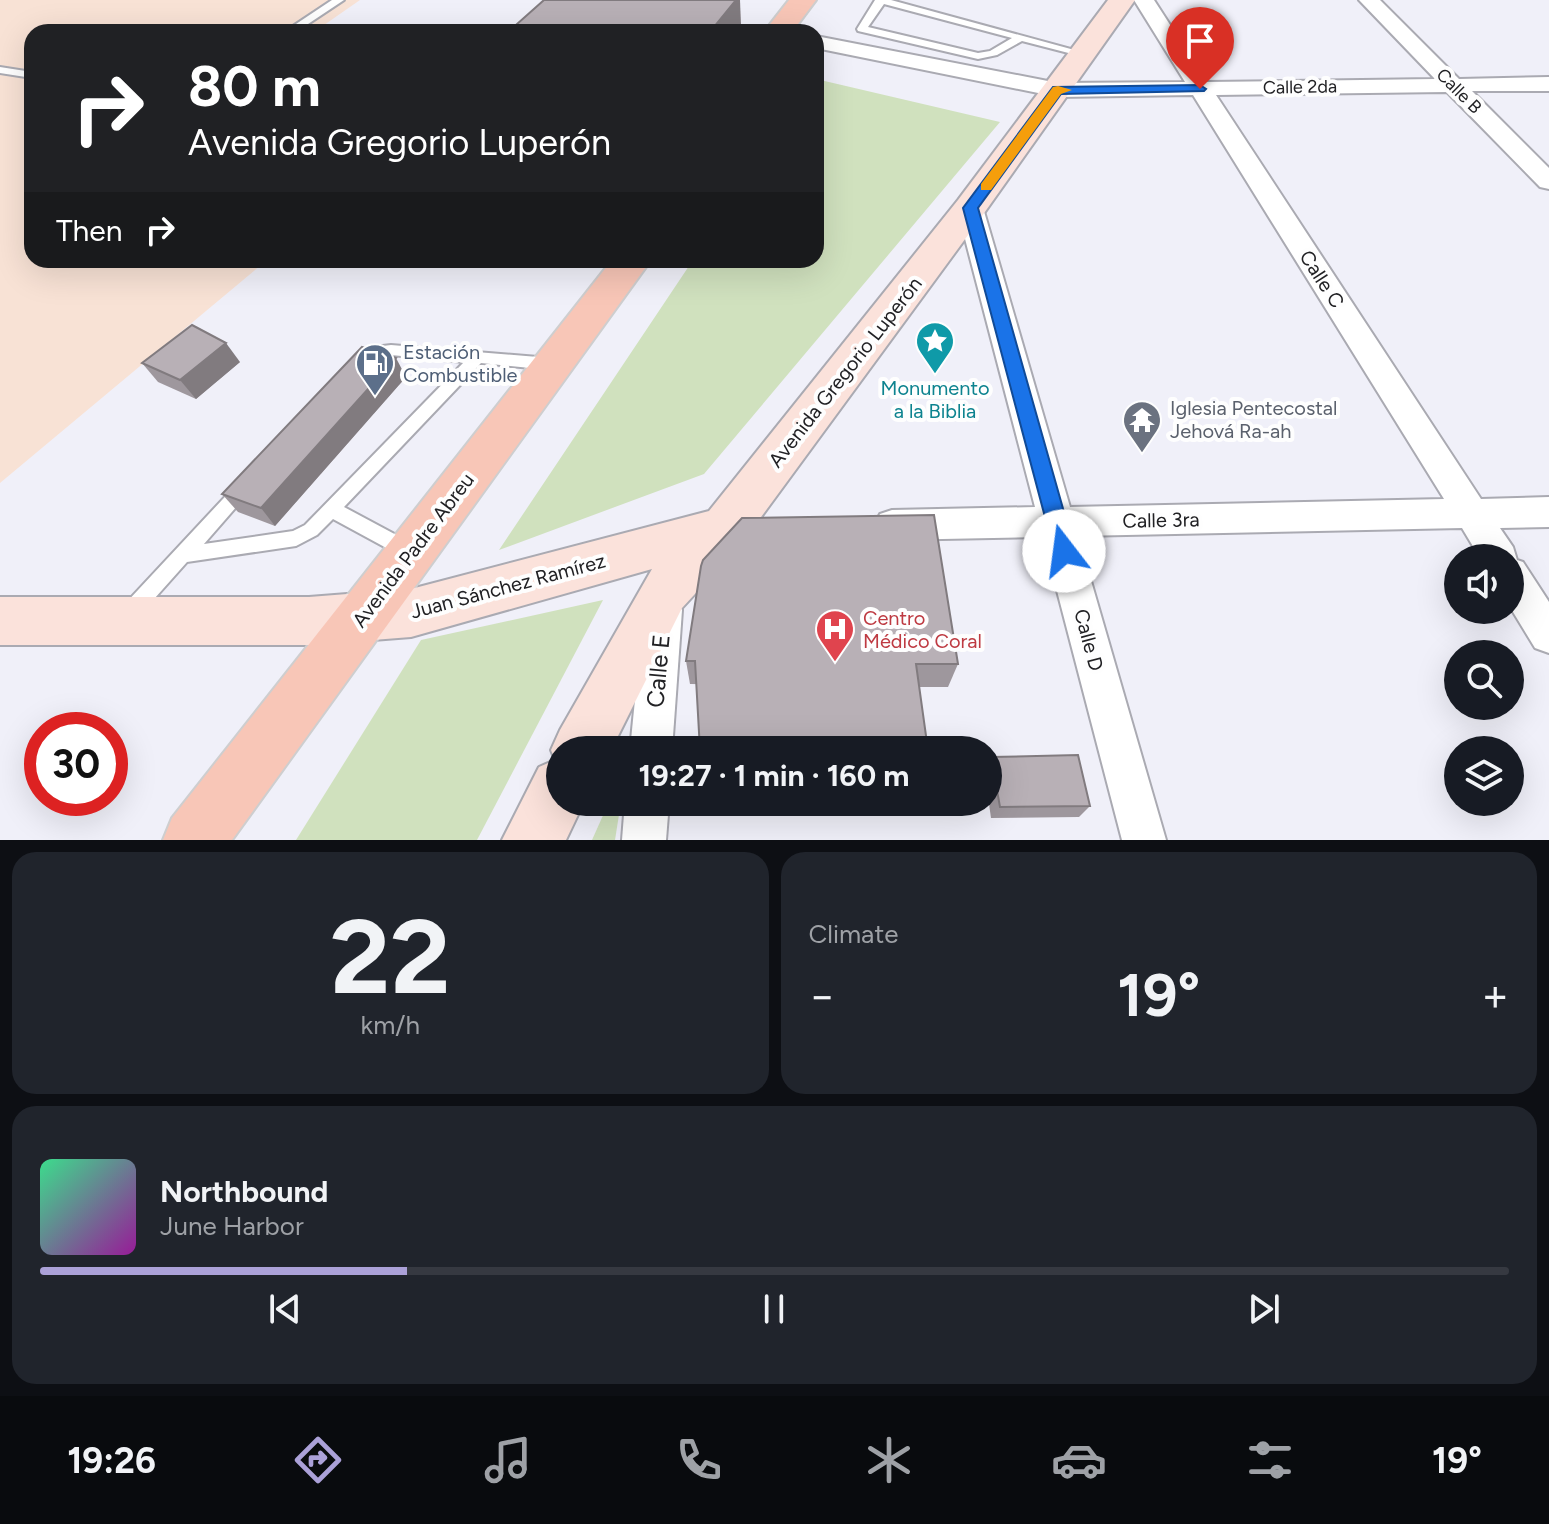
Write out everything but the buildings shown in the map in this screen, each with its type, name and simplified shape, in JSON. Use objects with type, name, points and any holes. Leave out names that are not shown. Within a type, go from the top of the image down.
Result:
[{"type":"main road","points":[[784,24],[803,0]]},
{"type":"main road","name":"Avenida Gregorio Luperón","points":[[587,736],[664,592],[748,528],[970,208],[1122,0]]},
{"type":"main road","name":"Avenida Padre Abreu","points":[[194,840],[626,268]]},
{"type":"main road","name":"Juan Sánchez Ramírez","points":[[0,621],[309,621],[411,613],[748,528]]},
{"type":"main road","points":[[533,840],[546,815]]},
{"type":"street","name":"Calle C","points":[[1144,0],[1491,544]]},
{"type":"street","name":"Calle B","points":[[1369,0],[1549,182]]},
{"type":"street","name":"Calle 2da","points":[[824,44],[1058,90],[1549,84]]},
{"type":"street","name":"Calle D","points":[[970,208],[1144,840]]},
{"type":"street","name":"Calle 3ra","points":[[867,525],[1549,512]]},
{"type":"street","name":"Calle E","points":[[652,736],[664,592]]},
{"type":"street","points":[[1524,596],[1549,635]]},
{"type":"street","points":[[644,840],[646,816]]},
{"type":"lane","points":[[302,24],[339,0]]},
{"type":"lane","points":[[848,49],[881,0],[1084,54]]},
{"type":"lane","points":[[862,29],[978,56],[993,53],[1020,38]]},
{"type":"lane","points":[[0,70],[24,74]]},
{"type":"lane","points":[[353,370],[364,358],[379,351],[553,364]]},
{"type":"lane","points":[[182,555],[296,538],[311,530],[477,358]]},
{"type":"lane","points":[[122,621],[257,474]]},
{"type":"lane","points":[[331,509],[411,552]]},
{"type":"shaded area","points":[[0,0],[360,0],[326,24],[24,24],[24,268],[257,268],[0,483]]},
{"type":"green space","points":[[824,81],[1000,122],[704,474],[499,550],[688,268],[824,268]]},
{"type":"green space","points":[[603,600],[477,840],[296,840],[421,640]]},
{"type":"green space","points":[[603,816],[619,816],[615,840],[592,840]]},
{"type":"slow traffic","points":[[986,187],[1058,90],[1066,90]]},
{"type":"place","name":"Monumento a la Biblia","points":[[935,375]]},
{"type":"place","name":"Estación Combustible","points":[[375,397]]},
{"type":"place","name":"Iglesia Pentecostal Jehová Ra-ah","points":[[1142,454]]},
{"type":"place","name":"Centro Médico Coral","points":[[835,663]]},
{"type":"route","points":[[1064,551],[970,208],[1058,90],[1200,89]]}]
